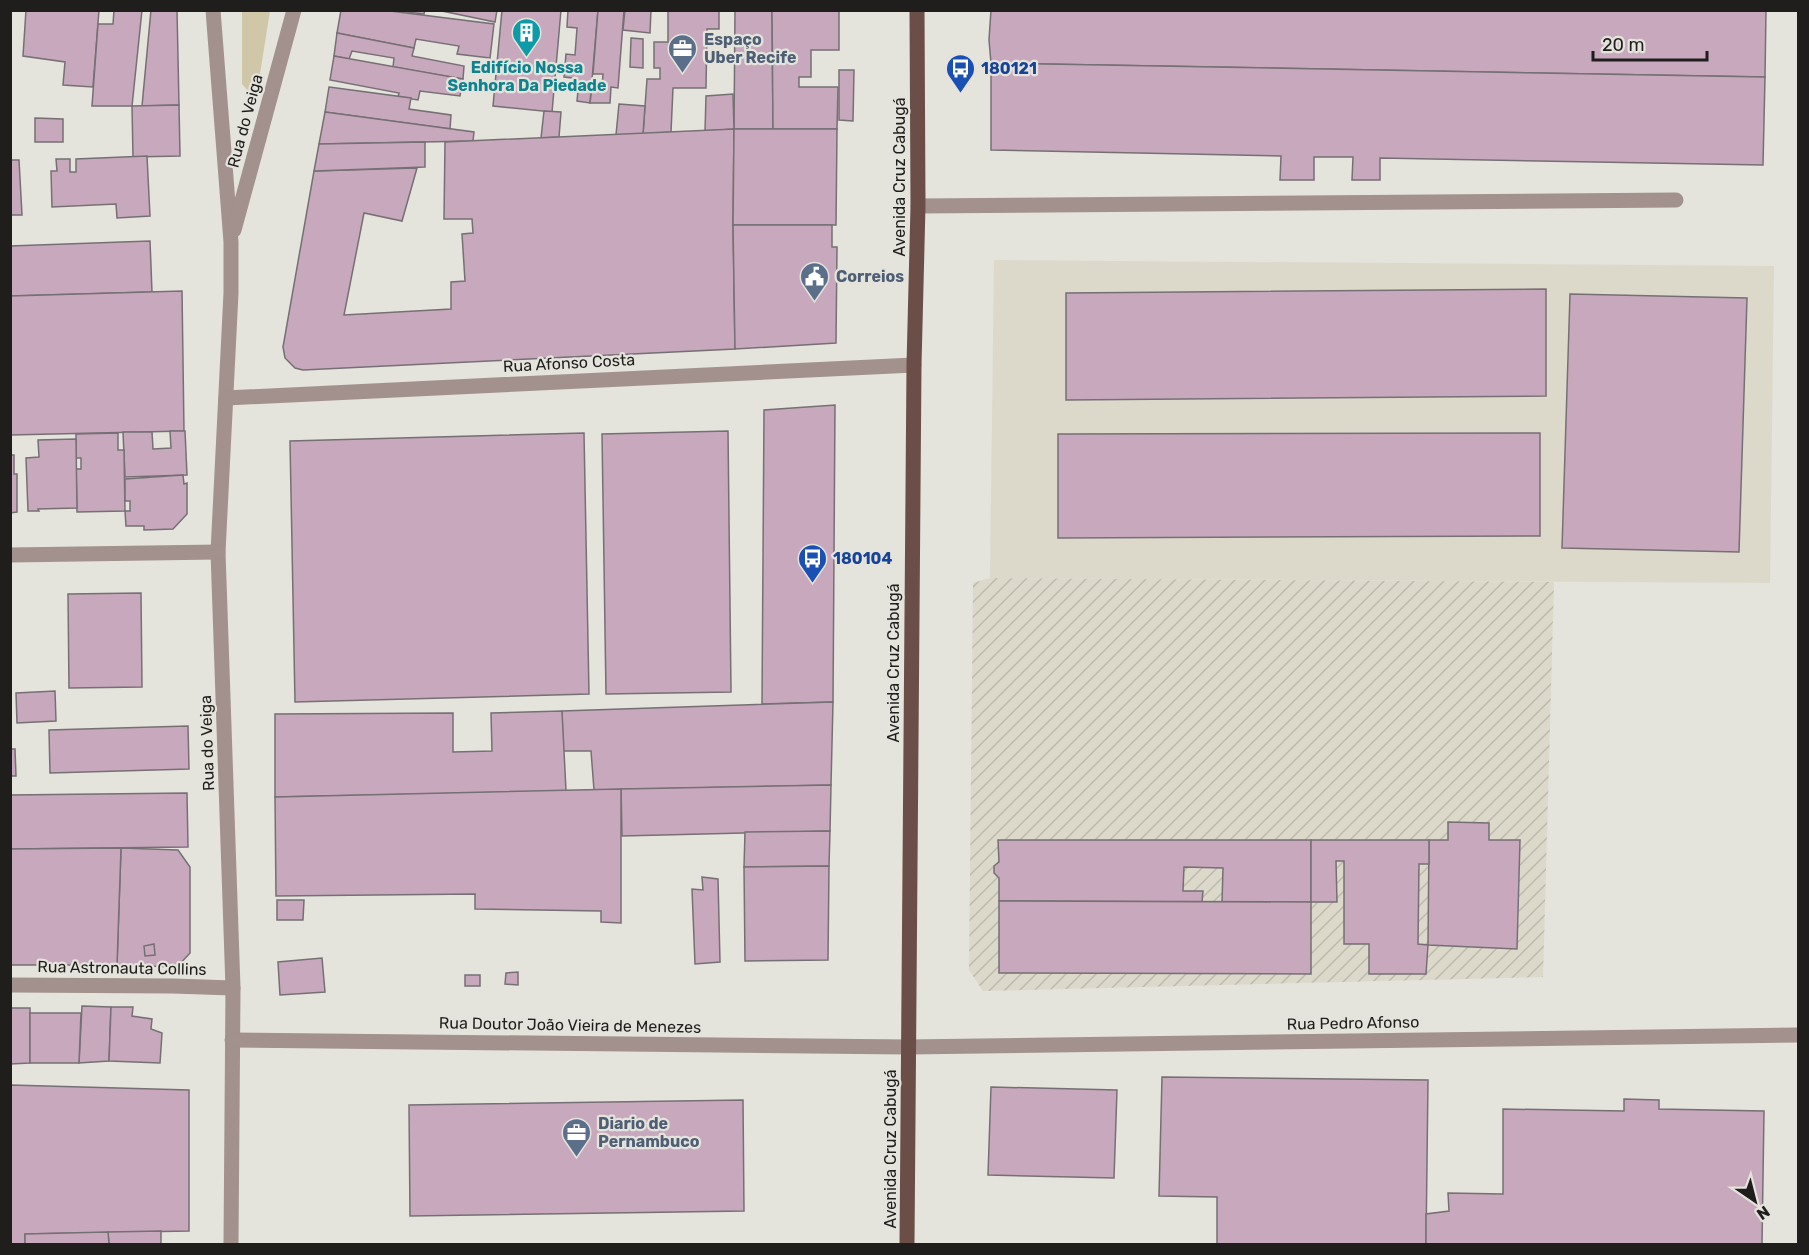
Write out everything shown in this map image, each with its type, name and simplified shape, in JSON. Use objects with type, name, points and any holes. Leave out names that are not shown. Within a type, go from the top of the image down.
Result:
[{"type":"main road","name":"Avenida Cruz Cabugá","points":[[907,1245],[918,10]]},
{"type":"street","name":"Rua do Veiga","points":[[213,10],[231,242],[231,293],[218,552],[233,988],[231,1245]]},
{"type":"street","name":"Rua do Veiga","points":[[231,242],[294,10]]},
{"type":"street","points":[[918,207],[1676,200]]},
{"type":"street","name":"Rua Afonso Costa","points":[[226,398],[914,365]]},
{"type":"street","points":[[10,555],[218,552]]},
{"type":"street","name":"Rua Astronauta Collins","points":[[10,985],[233,988]]},
{"type":"street","name":"Rua Pedro Afonso","points":[[908,1047],[1798,1035]]},
{"type":"street","name":"Rua Doutor João Vieira de Menezes","points":[[232,1040],[908,1047]]},
{"type":"shaded area","points":[[242,11],[270,11],[258,86],[249,92],[242,84]]},
{"type":"shaded area","points":[[994,260],[1774,266],[1770,583],[990,578]]},
{"type":"shaded area","points":[[990,578],[1554,582],[1543,977],[983,991],[969,970],[973,583]]},
{"type":"building","points":[[26,10],[99,10],[93,87],[63,85],[65,62],[23,56]]},
{"type":"building","points":[[114,10],[142,10],[132,106],[92,106],[98,24],[113,24]]},
{"type":"building","points":[[151,10],[177,10],[179,105],[142,106]]},
{"type":"building","points":[[341,10],[382,10],[494,24],[490,58],[457,54],[459,46],[416,39],[414,48],[337,33]]},
{"type":"building","points":[[390,10],[425,10],[424,14]]},
{"type":"building","points":[[437,10],[497,10],[495,22]]},
{"type":"building","name":"Edifício Nossa Senhora Da Piedade","points":[[502,10],[561,10],[552,112],[493,106]]},
{"type":"building","points":[[568,10],[598,10],[590,103],[577,101],[578,90],[571,88],[573,78],[564,77],[566,54],[575,55],[577,28],[567,27]]},
{"type":"building","points":[[598,10],[624,10],[618,88],[611,87],[610,103],[590,103],[592,87],[602,87],[603,74],[593,74]]},
{"type":"building","points":[[625,10],[651,10],[650,33],[623,30]]},
{"type":"building","name":"Espaço Uber Recife","points":[[668,10],[719,10],[719,29],[707,29],[706,88],[673,88],[671,132],[643,134],[647,79],[660,79],[660,68],[654,68],[654,42],[668,42]]},
{"type":"building","points":[[735,10],[772,10],[773,129],[734,129]]},
{"type":"building","points":[[772,10],[839,10],[839,50],[811,50],[811,77],[799,77],[799,87],[838,87],[837,129],[773,129]]},
{"type":"building","points":[[991,10],[1766,10],[1765,77],[991,63],[989,40]]},
{"type":"building","points":[[337,33],[414,48],[412,56],[464,66],[463,79],[393,67],[394,58],[352,51],[349,59],[334,56]]},
{"type":"building","points":[[631,38],[643,39],[643,68],[630,67]]},
{"type":"building","points":[[334,56],[463,79],[460,96],[420,91],[418,100],[398,97],[399,93],[330,80]]},
{"type":"building","points":[[991,63],[1765,77],[1763,165],[1380,158],[1380,180],[1352,180],[1353,157],[1314,157],[1314,180],[1280,180],[1281,156],[991,150]]},
{"type":"building","points":[[839,70],[854,70],[853,121],[839,120]]},
{"type":"building","points":[[329,87],[411,98],[409,109],[451,115],[450,129],[325,112]]},
{"type":"building","points":[[733,94],[734,129],[705,131],[706,96]]},
{"type":"building","points":[[619,104],[645,106],[643,134],[616,135]]},
{"type":"building","points":[[179,105],[180,156],[133,157],[132,106]]},
{"type":"building","points":[[544,111],[561,112],[559,137],[541,138]]},
{"type":"building","points":[[325,112],[474,132],[473,141],[319,144]]},
{"type":"building","points":[[35,118],[63,119],[63,142],[35,142]]},
{"type":"building","points":[[734,129],[735,349],[303,370],[295,368],[285,358],[283,347],[314,171],[417,168],[402,221],[364,213],[344,315],[451,309],[451,282],[465,281],[462,234],[473,233],[472,219],[444,219],[445,142]]},
{"type":"building","points":[[734,129],[837,129],[836,225],[733,225]]},
{"type":"building","points":[[425,142],[425,167],[314,171],[319,144]]},
{"type":"building","points":[[147,156],[150,216],[117,218],[116,204],[52,207],[51,171],[57,171],[56,159],[70,159],[70,172],[76,172],[76,159]]},
{"type":"building","points":[[10,160],[19,160],[22,215],[10,215]]},
{"type":"building","points":[[733,225],[832,225],[832,247],[837,247],[836,343],[735,349]]},
{"type":"building","points":[[150,241],[152,292],[10,296],[10,246]]},
{"type":"building","points":[[1546,289],[1546,396],[1066,400],[1066,293]]},
{"type":"building","points":[[182,291],[184,431],[10,435],[10,296]]},
{"type":"building","points":[[1570,294],[1747,298],[1739,552],[1562,548]]},
{"type":"building","points":[[835,405],[833,702],[762,704],[764,410]]},
{"type":"building","points":[[170,431],[185,431],[187,475],[125,477],[123,432],[152,432],[153,449],[171,448]]},
{"type":"building","points":[[728,431],[731,692],[606,694],[602,434]]},
{"type":"building","points":[[118,433],[118,450],[124,450],[125,511],[77,512],[76,469],[81,469],[81,458],[76,458],[76,434]]},
{"type":"building","points":[[584,433],[589,694],[295,702],[290,441]]},
{"type":"building","points":[[1540,433],[1540,536],[1058,538],[1058,434]]},
{"type":"building","points":[[76,439],[77,508],[28,511],[26,458],[39,457],[38,440]]},
{"type":"building","points":[[10,455],[14,455],[14,474],[17,474],[17,512],[10,513]]},
{"type":"building","points":[[183,475],[184,484],[187,483],[187,514],[173,529],[144,530],[144,526],[126,526],[125,511],[130,511],[130,501],[125,501],[125,479]]},
{"type":"building","points":[[141,593],[142,687],[69,688],[68,594]]},
{"type":"building","points":[[55,691],[56,721],[17,723],[16,693]]},
{"type":"building","points":[[833,702],[831,785],[594,790],[591,751],[563,751],[562,711]]},
{"type":"building","points":[[562,711],[566,791],[275,797],[275,714],[453,713],[453,752],[492,751],[491,713]]},
{"type":"building","points":[[188,726],[189,769],[50,773],[49,730]]},
{"type":"building","points":[[10,749],[15,749],[16,776],[10,776]]},
{"type":"building","points":[[831,785],[830,831],[622,836],[621,789]]},
{"type":"building","points":[[621,789],[621,923],[601,922],[601,911],[475,909],[475,894],[276,896],[275,797]]},
{"type":"building","points":[[187,793],[188,847],[10,849],[10,795]]},
{"type":"building","points":[[1448,822],[1489,823],[1489,840],[1520,840],[1517,949],[1428,945],[1429,840],[1448,840]]},
{"type":"building","points":[[830,831],[829,866],[744,867],[745,832]]},
{"type":"building","points":[[998,840],[1311,840],[1311,902],[1222,903],[1223,868],[1184,867],[1183,891],[1203,891],[1202,902],[999,901],[999,878],[994,873],[994,866],[999,862]]},
{"type":"building","points":[[1311,840],[1429,840],[1429,864],[1419,864],[1418,944],[1428,945],[1426,974],[1369,974],[1369,944],[1344,944],[1344,861],[1336,861],[1337,902],[1311,902]]},
{"type":"building","points":[[121,848],[178,850],[190,867],[190,953],[177,967],[117,965]]},
{"type":"building","points":[[121,848],[117,965],[10,965],[10,849]]},
{"type":"building","points":[[829,866],[828,960],[745,961],[744,867]]},
{"type":"building","points":[[702,877],[718,879],[720,962],[695,964],[692,889],[703,890]]},
{"type":"building","points":[[277,900],[304,900],[303,920],[277,920]]},
{"type":"building","points":[[999,901],[1311,902],[1311,974],[999,973]]},
{"type":"building","points":[[154,944],[155,955],[145,956],[144,946]]},
{"type":"building","points":[[322,958],[325,992],[280,995],[278,962]]},
{"type":"building","points":[[518,972],[518,985],[505,984],[506,973]]},
{"type":"building","points":[[465,975],[480,975],[480,986],[465,986]]},
{"type":"building","points":[[82,1006],[111,1007],[109,1061],[79,1063]]},
{"type":"building","points":[[111,1007],[133,1007],[132,1016],[152,1019],[151,1029],[162,1033],[160,1063],[109,1061]]},
{"type":"building","points":[[10,1008],[30,1008],[30,1063],[10,1064]]},
{"type":"building","points":[[30,1013],[81,1013],[79,1063],[30,1063]]},
{"type":"building","points":[[1162,1077],[1428,1080],[1426,1244],[1217,1244],[1217,1197],[1159,1196]]},
{"type":"building","points":[[10,1085],[189,1090],[189,1231],[25,1234],[25,1244],[10,1244]]},
{"type":"building","points":[[991,1087],[1117,1090],[1114,1178],[988,1175]]},
{"type":"building","points":[[1624,1099],[1659,1100],[1659,1109],[1764,1111],[1762,1244],[1426,1244],[1426,1214],[1449,1211],[1448,1193],[1503,1194],[1503,1109],[1624,1111]]},
{"type":"building","name":"Diario de Pernambuco","points":[[743,1100],[744,1211],[410,1216],[409,1105]]},
{"type":"building","points":[[161,1231],[161,1244],[109,1244],[108,1232]]},
{"type":"building","points":[[108,1232],[109,1244],[25,1244],[25,1234]]},
{"type":"place","name":"Edifício Nossa Senhora Da Piedade","points":[[527,58]]},
{"type":"place","name":"Espaço Uber Recife","points":[[683,74]]},
{"type":"place","name":"180121","points":[[960,94]]},
{"type":"place","name":"Correios","points":[[815,302]]},
{"type":"place","name":"180104","points":[[812,584]]},
{"type":"place","name":"Diario de Pernambuco","points":[[577,1158]]}]
